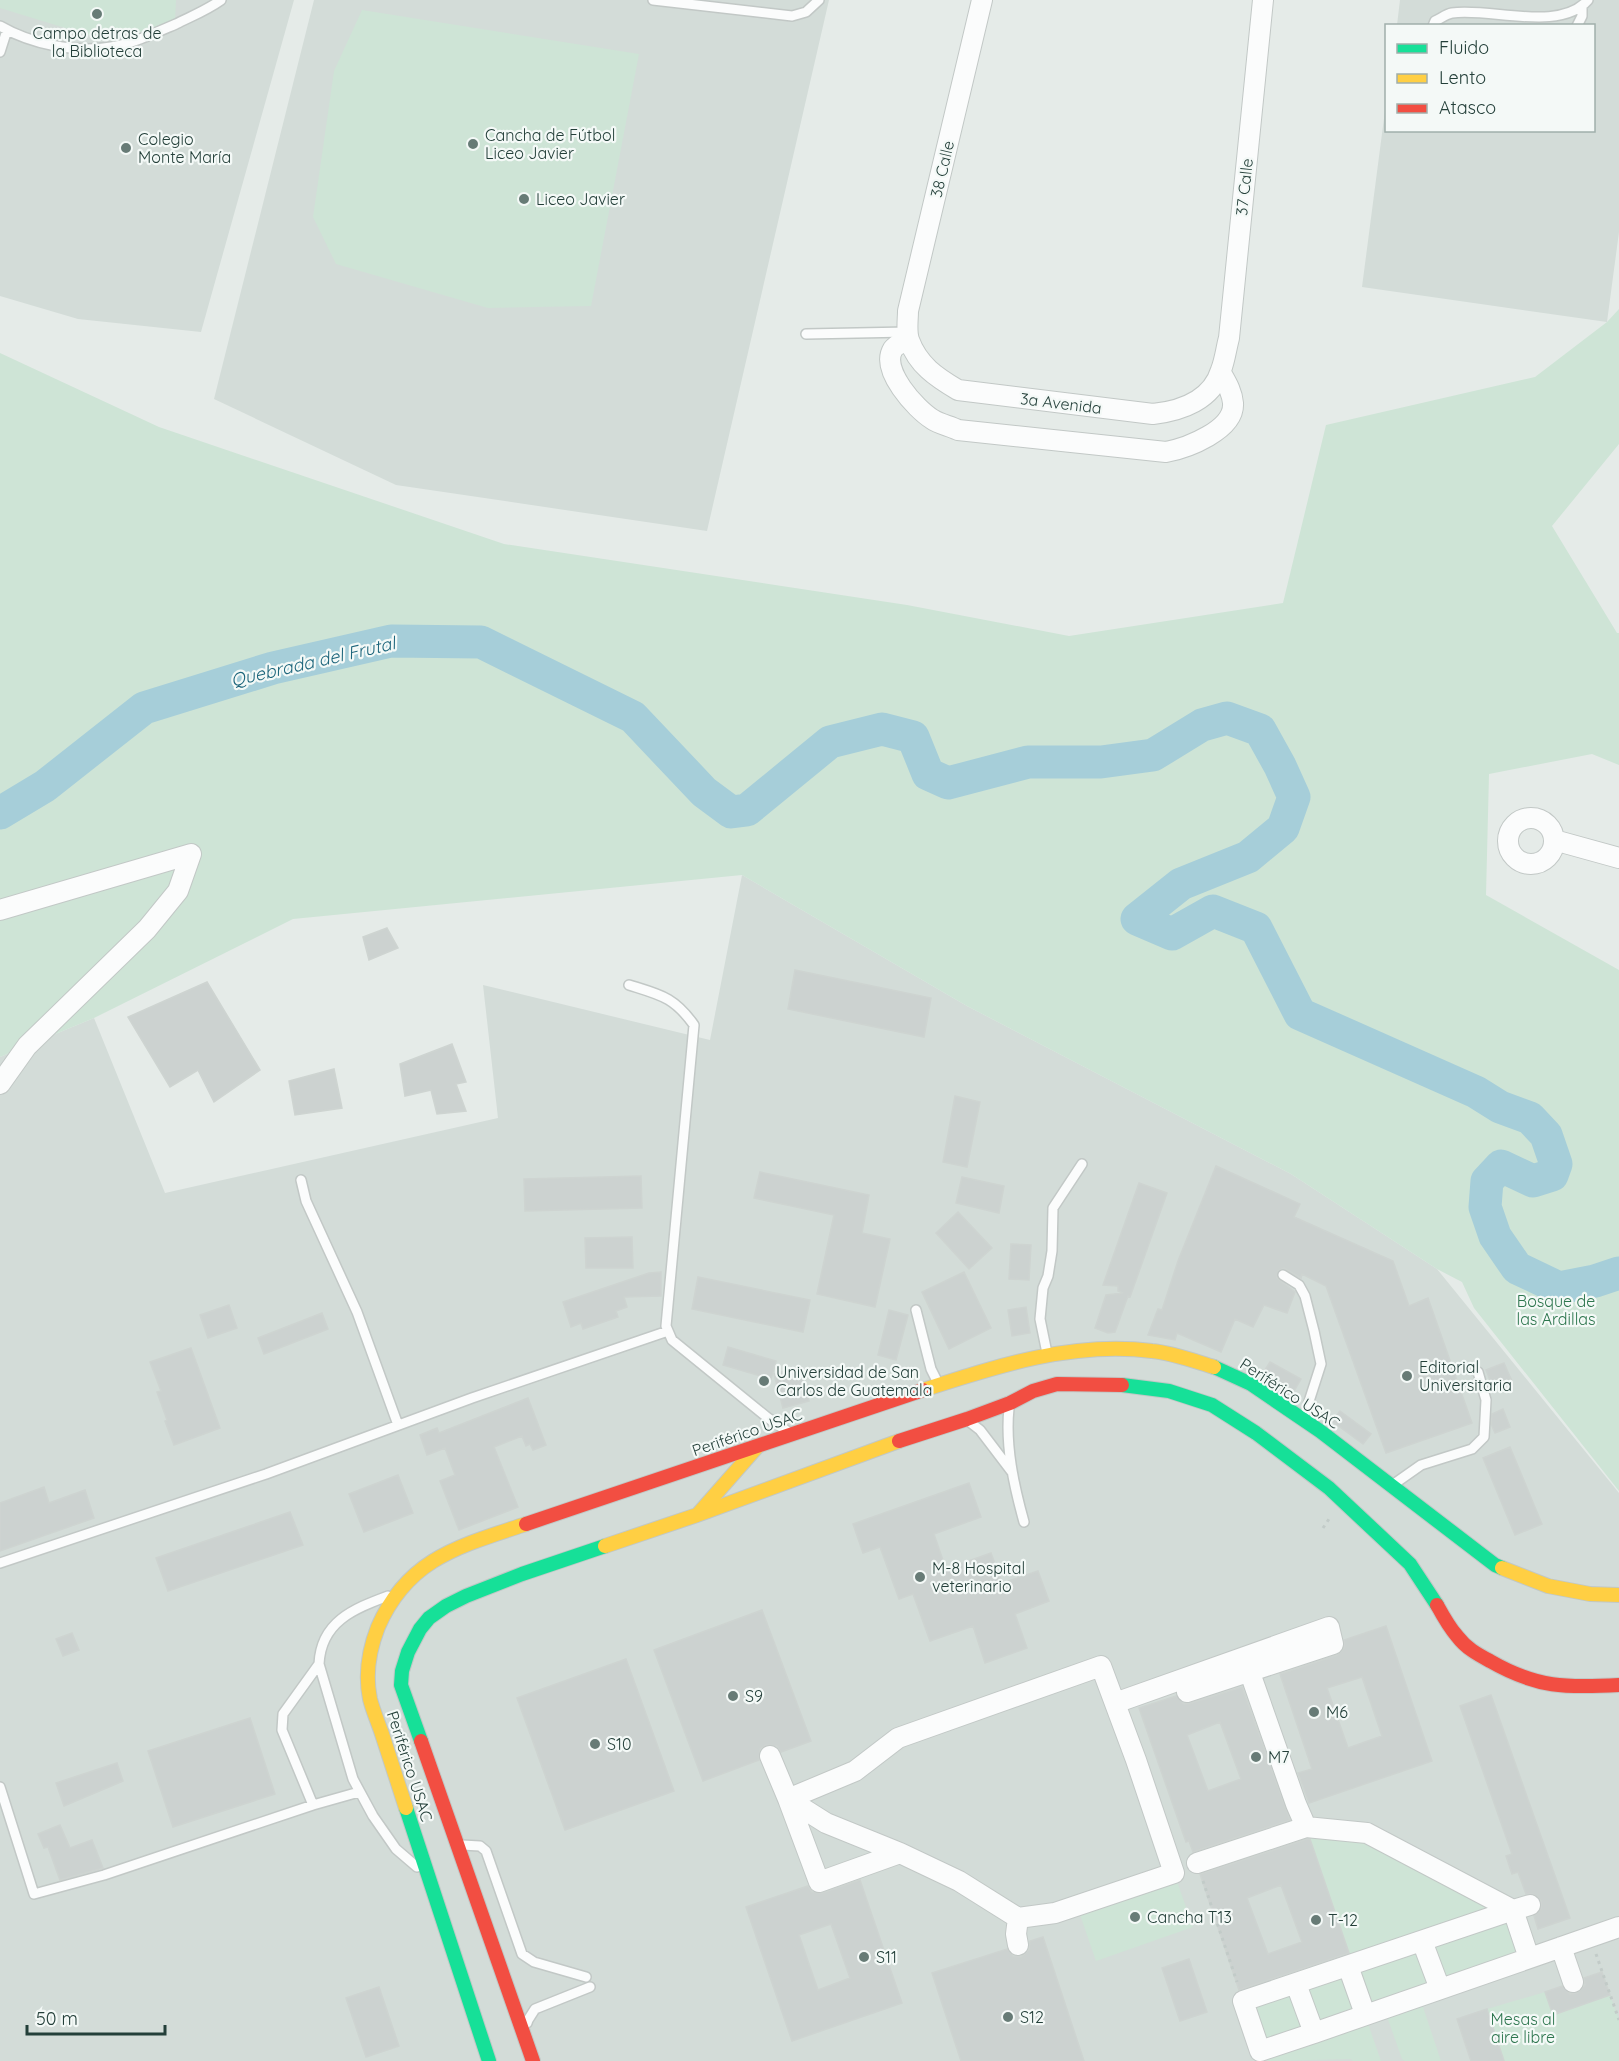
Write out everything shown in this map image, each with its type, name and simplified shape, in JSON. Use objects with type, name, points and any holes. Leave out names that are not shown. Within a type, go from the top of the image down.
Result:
[{"type":"street","name":"38 Calle","points":[[908,335],[908,311],[982,0]]},
{"type":"street","name":"37 Calle","points":[[1221,373],[1228,338],[1263,0]]},
{"type":"street","name":"3a Avenida","points":[[908,335],[922,364],[935,377],[958,390],[1153,414],[1171,412],[1195,402],[1211,389],[1221,373]]},
{"type":"street","points":[[908,335],[893,349],[890,362],[894,377],[910,399],[932,420],[958,430],[1166,452],[1184,448],[1206,438],[1225,423],[1233,406],[1231,391],[1221,373]]},
{"type":"street","points":[[1554,840],[1619,858]]},
{"type":"street","points":[[0,910],[191,854],[178,891],[147,929],[27,1046],[0,1084]]},
{"type":"street","name":"Periférico USAC","points":[[490,2061],[370,1698],[368,1669],[372,1642],[396,1594],[412,1575],[434,1560],[468,1543],[963,1377],[1047,1355],[1081,1349],[1118,1348],[1154,1351],[1185,1358],[1219,1368],[1251,1384],[1304,1419],[1495,1565],[1548,1586],[1590,1594],[1619,1595]]},
{"type":"street","points":[[963,1377],[998,1380]]},
{"type":"street","name":"Periférico USAC","points":[[533,2061],[401,1685],[408,1652],[420,1629],[429,1618],[446,1606],[522,1574],[697,1515],[878,1448],[968,1419],[1033,1391],[1057,1384],[1119,1385],[1169,1390],[1212,1406],[1256,1432],[1329,1488],[1393,1548],[1417,1573],[1457,1636],[1470,1650],[1510,1673],[1542,1684],[1580,1687],[1619,1685]]},
{"type":"street","points":[[1015,1386],[1033,1391]]},
{"type":"street","points":[[697,1515],[758,1446]]},
{"type":"street","points":[[1115,1703],[1329,1627],[1333,1644],[1187,1692]]},
{"type":"street","points":[[1101,1666],[1174,1873],[1055,1913],[1018,1918],[959,1881],[900,1853],[826,1823],[788,1799],[855,1771],[898,1738],[1101,1666]]},
{"type":"street","points":[[1249,1670],[1306,1827]]},
{"type":"street","points":[[770,1756],[819,1882],[900,1853]]},
{"type":"street","points":[[1197,1863],[1306,1827],[1367,1833],[1521,1908]]},
{"type":"street","points":[[459,1895],[463,1861]]},
{"type":"street","points":[[1521,1908],[1243,2001],[1260,2051],[1619,1927]]},
{"type":"street","points":[[1521,1908],[1529,1958]]},
{"type":"street","points":[[454,1952],[457,1918]]},
{"type":"street","points":[[1018,1918],[1016,1934],[1018,1945]]},
{"type":"street","points":[[1422,1941],[1440,1989]]},
{"type":"street","points":[[1561,1947],[1573,1982]]},
{"type":"street","points":[[1348,1966],[1365,2014]]},
{"type":"street","points":[[1296,1984],[1314,2033]]},
{"type":"lane","points":[[0,52],[3,28],[17,35],[68,48],[111,47],[147,37],[209,9],[221,0]]},
{"type":"lane","points":[[653,0],[792,16],[806,12],[819,0]]},
{"type":"lane","points":[[1434,24],[1435,21],[1450,13],[1552,17],[1585,4]]},
{"type":"lane","points":[[1578,24],[1585,4]]},
{"type":"lane","points":[[806,334],[908,335]]},
{"type":"lane","points":[[629,985],[664,996],[682,1009],[694,1025],[666,1326],[672,1340],[768,1418],[792,1434]]},
{"type":"lane","points":[[1047,1355],[1040,1319],[1043,1288],[1048,1276],[1052,1251],[1053,1208],[1082,1164]]},
{"type":"lane","points":[[301,1180],[306,1201],[357,1312],[398,1425]]},
{"type":"lane","points":[[1283,1275],[1299,1285],[1305,1296],[1321,1364],[1304,1419]]},
{"type":"lane","points":[[916,1310],[931,1369],[939,1385]]},
{"type":"lane","points":[[0,1563],[254,1478],[668,1331]]},
{"type":"lane","points":[[1392,1486],[1422,1465],[1472,1449],[1484,1437],[1486,1400],[1478,1372]]},
{"type":"lane","points":[[1010,1402],[1008,1423],[1013,1474],[1024,1522]]},
{"type":"lane","points":[[968,1419],[980,1430],[1013,1474]]},
{"type":"lane","points":[[396,1594],[354,1609],[336,1624],[320,1648],[319,1664],[353,1779],[359,1792],[396,1849],[429,1877]]},
{"type":"lane","points":[[313,1805],[282,1730],[283,1714],[319,1664]]},
{"type":"lane","points":[[0,1787],[34,1894],[104,1875],[313,1805],[359,1792]]},
{"type":"lane","points":[[457,1845],[480,1846],[486,1851],[522,1954],[534,1962],[586,1977]]},
{"type":"lane","points":[[526,2042],[528,2020],[535,2009],[590,1987]]},
{"type":"path","points":[[1197,1863],[1243,2001]]},
{"type":"path","points":[[1590,1937],[1619,2020]]},
{"type":"shaded area","name":"Colegio Monte María","points":[[0,0],[294,0],[201,332],[78,319],[0,296]]},
{"type":"shaded area","name":"Liceo Javier","points":[[314,0],[829,0],[707,531],[396,485],[214,399]]},
{"type":"shaded area","points":[[1400,0],[1619,0],[1619,232],[1607,322],[1362,287],[1385,111],[1385,132],[1595,132],[1595,24],[1397,24]]},
{"type":"shaded area","name":"Universidad de San Carlos de Guatemala","points":[[742,875],[967,1006],[1291,1174],[1437,1269],[1619,1493],[1619,2061],[0,2061],[0,1057],[94,1018],[165,1193],[498,1118],[483,985],[710,1040]]},
{"type":"green space","name":"Campo detras de la Biblioteca","points":[[0,0],[176,0],[175,20],[138,34],[88,35],[0,8]]},
{"type":"green space","name":"Cancha de Fútbol Liceo Javier","points":[[362,10],[639,54],[591,306],[488,308],[336,264],[313,217],[334,71]]},
{"type":"green space","name":"Bosque de las Ardillas","points":[[1619,309],[1619,444],[1552,526],[1619,633],[1619,765],[1592,754],[1489,774],[1486,895],[1619,970],[1619,1491],[1474,1308],[1462,1282],[1437,1269],[1291,1174],[967,1006],[742,875],[293,919],[94,1018],[0,1057],[0,353],[159,427],[504,544],[907,605],[1069,636],[1283,603],[1326,425],[1535,377],[1607,322]]},
{"type":"green space","points":[[1306,1827],[1367,1833],[1513,1910],[1529,1958],[1419,1995],[1441,2061],[1405,2061],[1402,2059],[1384,2008],[1365,2015],[1381,2061],[1353,2061],[1351,2059],[1269,2061],[1260,2051],[1243,2001],[1353,1964]]},
{"type":"green space","name":"Cancha T13","points":[[1174,1873],[1193,1927],[1096,1961],[1077,1906]]},
{"type":"green space","name":"Mesas al aire libre","points":[[1545,1992],[1554,2015],[1610,1995],[1619,2020],[1619,2061],[1504,2061],[1487,2009]]},
{"type":"building","points":[[387,928],[398,948],[369,960],[363,937]]},
{"type":"building","points":[[795,970],[931,998],[924,1037],[788,1009]]},
{"type":"building","points":[[207,982],[260,1070],[214,1102],[198,1070],[170,1087],[128,1017]]},
{"type":"building","points":[[452,1044],[466,1082],[456,1084],[466,1111],[437,1114],[431,1090],[405,1096],[400,1064]]},
{"type":"building","points":[[334,1069],[342,1108],[295,1115],[289,1081]]},
{"type":"building","points":[[955,1096],[980,1102],[967,1167],[943,1162]]},
{"type":"building","points":[[1216,1166],[1300,1204],[1294,1217],[1393,1261],[1409,1306],[1428,1298],[1472,1423],[1386,1453],[1326,1286],[1302,1274],[1301,1278],[1284,1268],[1278,1271],[1277,1278],[1295,1292],[1287,1313],[1264,1305],[1253,1327],[1235,1319],[1221,1352],[1177,1333],[1175,1340],[1148,1335],[1158,1309],[1162,1310],[1178,1261]]},
{"type":"building","points":[[760,1172],[869,1195],[862,1233],[890,1239],[875,1307],[817,1294],[834,1215],[754,1198]]},
{"type":"building","points":[[641,1176],[642,1208],[525,1211],[524,1179]]},
{"type":"building","points":[[962,1177],[1004,1186],[999,1213],[956,1203]]},
{"type":"building","points":[[1139,1183],[1167,1193],[1130,1297],[1128,1296],[1115,1332],[1108,1333],[1095,1328],[1106,1295],[1123,1293],[1118,1291],[1118,1286],[1103,1285]]},
{"type":"building","points":[[958,1212],[992,1248],[969,1269],[936,1233]]},
{"type":"building","points":[[632,1237],[633,1268],[586,1268],[585,1238]]},
{"type":"building","points":[[1011,1244],[1031,1245],[1029,1280],[1009,1279]]},
{"type":"building","points":[[661,1272],[661,1296],[624,1297],[627,1307],[616,1311],[618,1317],[583,1329],[581,1323],[571,1327],[563,1302],[649,1273]]},
{"type":"building","points":[[964,1272],[991,1328],[949,1349],[922,1292]]},
{"type":"building","points":[[698,1277],[810,1300],[803,1332],[692,1309]]},
{"type":"building","points":[[229,1305],[237,1328],[208,1338],[200,1315]]},
{"type":"building","points":[[1026,1307],[1030,1333],[1012,1336],[1008,1310]]},
{"type":"building","points":[[889,1310],[908,1315],[896,1360],[878,1355]]},
{"type":"building","points":[[322,1313],[328,1329],[264,1354],[258,1338]]},
{"type":"building","points":[[728,1347],[776,1361],[771,1379],[723,1365]]},
{"type":"building","points":[[191,1348],[220,1428],[174,1445],[157,1392],[161,1391],[150,1362]]},
{"type":"building","points":[[1270,1362],[1301,1379],[1293,1393],[1263,1373]]},
{"type":"building","points":[[1504,1363],[1512,1381],[1493,1388],[1486,1370]]},
{"type":"building","points":[[800,1367],[809,1401],[783,1408],[774,1374]]},
{"type":"building","points":[[528,1398],[546,1445],[533,1450],[530,1444],[526,1446],[522,1436],[494,1447],[518,1507],[459,1530],[440,1481],[455,1475],[445,1448],[427,1455],[420,1435],[437,1428],[439,1433]]},
{"type":"building","points":[[1503,1409],[1510,1427],[1495,1433],[1491,1424],[1492,1414]]},
{"type":"building","points":[[1340,1411],[1371,1434],[1363,1444],[1332,1421]]},
{"type":"building","points":[[1510,1447],[1542,1524],[1515,1535],[1483,1458]]},
{"type":"building","points":[[398,1475],[413,1513],[364,1532],[349,1494]]},
{"type":"building","name":"M-8 Hospital veterinario","points":[[969,1483],[981,1517],[934,1534],[946,1569],[991,1553],[1002,1583],[1038,1571],[1049,1601],[1015,1614],[1027,1648],[985,1663],[973,1626],[930,1641],[913,1594],[899,1599],[880,1547],[863,1553],[853,1524]]},
{"type":"building","points":[[44,1487],[49,1503],[85,1490],[94,1518],[0,1551],[0,1503]]},
{"type":"building","points":[[290,1512],[303,1545],[168,1591],[156,1558]]},
{"type":"building","name":"S9","points":[[762,1610],[811,1741],[781,1752],[777,1746],[766,1745],[760,1749],[759,1760],[703,1781],[654,1650]]},
{"type":"building","name":"M6","points":[[1386,1626],[1432,1761],[1309,1803],[1298,1773],[1312,1769],[1280,1674],[1337,1655],[1344,1648],[1344,1640]],"holes":[[[1362,1677],[1382,1736],[1348,1748],[1327,1688]]]},
{"type":"building","points":[[72,1633],[79,1650],[63,1656],[56,1639]]},
{"type":"building","name":"S10","points":[[626,1659],[674,1791],[565,1830],[517,1698]]},
{"type":"building","name":"M7","points":[[1242,1687],[1290,1820],[1193,1852],[1189,1841],[1186,1842],[1139,1708],[1176,1696],[1184,1704]],"holes":[[[1220,1722],[1241,1779],[1208,1791],[1187,1735]]]},
{"type":"building","points":[[1491,1695],[1570,1918],[1538,1929],[1534,1916],[1541,1908],[1541,1901],[1533,1894],[1526,1894],[1518,1872],[1512,1874],[1506,1856],[1512,1854],[1460,1706]]},
{"type":"building","points":[[250,1718],[275,1794],[173,1827],[148,1751]]},
{"type":"building","points":[[117,1763],[123,1781],[64,1806],[56,1783]]},
{"type":"building","points":[[60,1825],[70,1848],[92,1840],[103,1868],[60,1880],[48,1847],[44,1848],[38,1834]]},
{"type":"building","name":"T-12","points":[[1310,1839],[1349,1953],[1239,1990],[1200,1874]],"holes":[[[1281,1885],[1302,1942],[1268,1954],[1247,1898]]]},
{"type":"building","name":"S11","points":[[860,1880],[902,2003],[792,2041],[746,1907],[808,1886],[812,1892],[822,1893]],"holes":[[[831,1924],[850,1978],[818,1990],[799,1935]]]},
{"type":"building","name":"S12","points":[[1043,1937],[1084,2061],[961,2061],[932,1973],[1007,1949],[1013,1956],[1021,1957],[1029,1950],[1030,1941]]},
{"type":"building","points":[[1189,1959],[1207,2012],[1180,2021],[1162,1968]]},
{"type":"building","points":[[1602,1972],[1610,1995],[1553,2015],[1545,1992],[1562,1986],[1570,1994],[1577,1993],[1585,1985],[1584,1978]]},
{"type":"building","points":[[379,1987],[399,2046],[366,2057],[346,1998]]},
{"type":"building","points":[[1487,2009],[1504,2061],[1471,2061],[1457,2019]]},
{"type":"waterway","name":"Quebrada del Frutal","points":[[0,813],[45,786],[144,708],[273,668],[391,641],[481,642],[633,717],[704,792],[731,812],[747,810],[830,742],[882,729],[913,737],[928,774],[948,783],[1028,762],[1101,762],[1153,755],[1202,725],[1227,718],[1260,730],[1280,766],[1294,797],[1283,828],[1248,857],[1181,884],[1137,919],[1172,934],[1213,911],[1256,928],[1300,1014],[1476,1092],[1500,1107],[1530,1118],[1546,1135],[1556,1164],[1552,1175],[1533,1181],[1501,1166],[1487,1181],[1485,1207],[1495,1236],[1517,1268],[1559,1288],[1595,1281],[1619,1273]]},
{"type":"traffic: fast","points":[[1214,1367],[1251,1384],[1320,1431],[1495,1565],[1502,1568]]},
{"type":"traffic: fast","points":[[1122,1385],[1169,1391],[1212,1405],[1256,1433],[1329,1488],[1410,1564],[1437,1605]]},
{"type":"traffic: fast","points":[[421,1741],[401,1685],[402,1671],[408,1652],[420,1629],[429,1618],[466,1596],[605,1546]]},
{"type":"traffic: fast","points":[[406,1808],[489,2061]]},
{"type":"traffic: slow","points":[[923,1390],[1007,1364],[1093,1350],[1123,1349],[1160,1352],[1214,1367]]},
{"type":"traffic: slow","points":[[605,1546],[899,1441]]},
{"type":"traffic: slow","points":[[699,1513],[757,1447]]},
{"type":"traffic: slow","points":[[406,1808],[370,1699],[369,1663],[378,1627],[390,1604],[404,1585],[438,1558],[458,1548],[526,1524]]},
{"type":"traffic: slow","points":[[1502,1568],[1548,1586],[1590,1594],[1619,1595]]},
{"type":"traffic: jam","points":[[899,1441],[967,1419],[1010,1403],[1033,1391],[1057,1384],[1122,1385]]},
{"type":"traffic: jam","points":[[526,1524],[923,1390]]},
{"type":"traffic: jam","points":[[1437,1605],[1451,1629],[1464,1644],[1507,1670],[1523,1677],[1552,1684],[1619,1685]]},
{"type":"traffic: jam","points":[[421,1741],[533,2061]]},
{"type":"place","name":"Campo detras de la Biblioteca","points":[[97,14]]},
{"type":"place","name":"Cancha de Fútbol Liceo Javier","points":[[473,144]]},
{"type":"place","name":"Colegio Monte María","points":[[126,148]]},
{"type":"place","name":"Liceo Javier","points":[[524,199]]},
{"type":"place","name":"Editorial Universitaria","points":[[1407,1376]]},
{"type":"place","name":"Universidad de San Carlos de Guatemala","points":[[764,1381]]},
{"type":"place","name":"M-8 Hospital veterinario","points":[[920,1577]]},
{"type":"place","name":"S9","points":[[733,1696]]},
{"type":"place","name":"M6","points":[[1314,1712]]},
{"type":"place","name":"S10","points":[[595,1744]]},
{"type":"place","name":"M7","points":[[1256,1757]]},
{"type":"place","name":"Cancha T13","points":[[1135,1917]]},
{"type":"place","name":"T-12","points":[[1316,1920]]},
{"type":"place","name":"S11","points":[[864,1957]]},
{"type":"place","name":"S12","points":[[1008,2017]]}]
